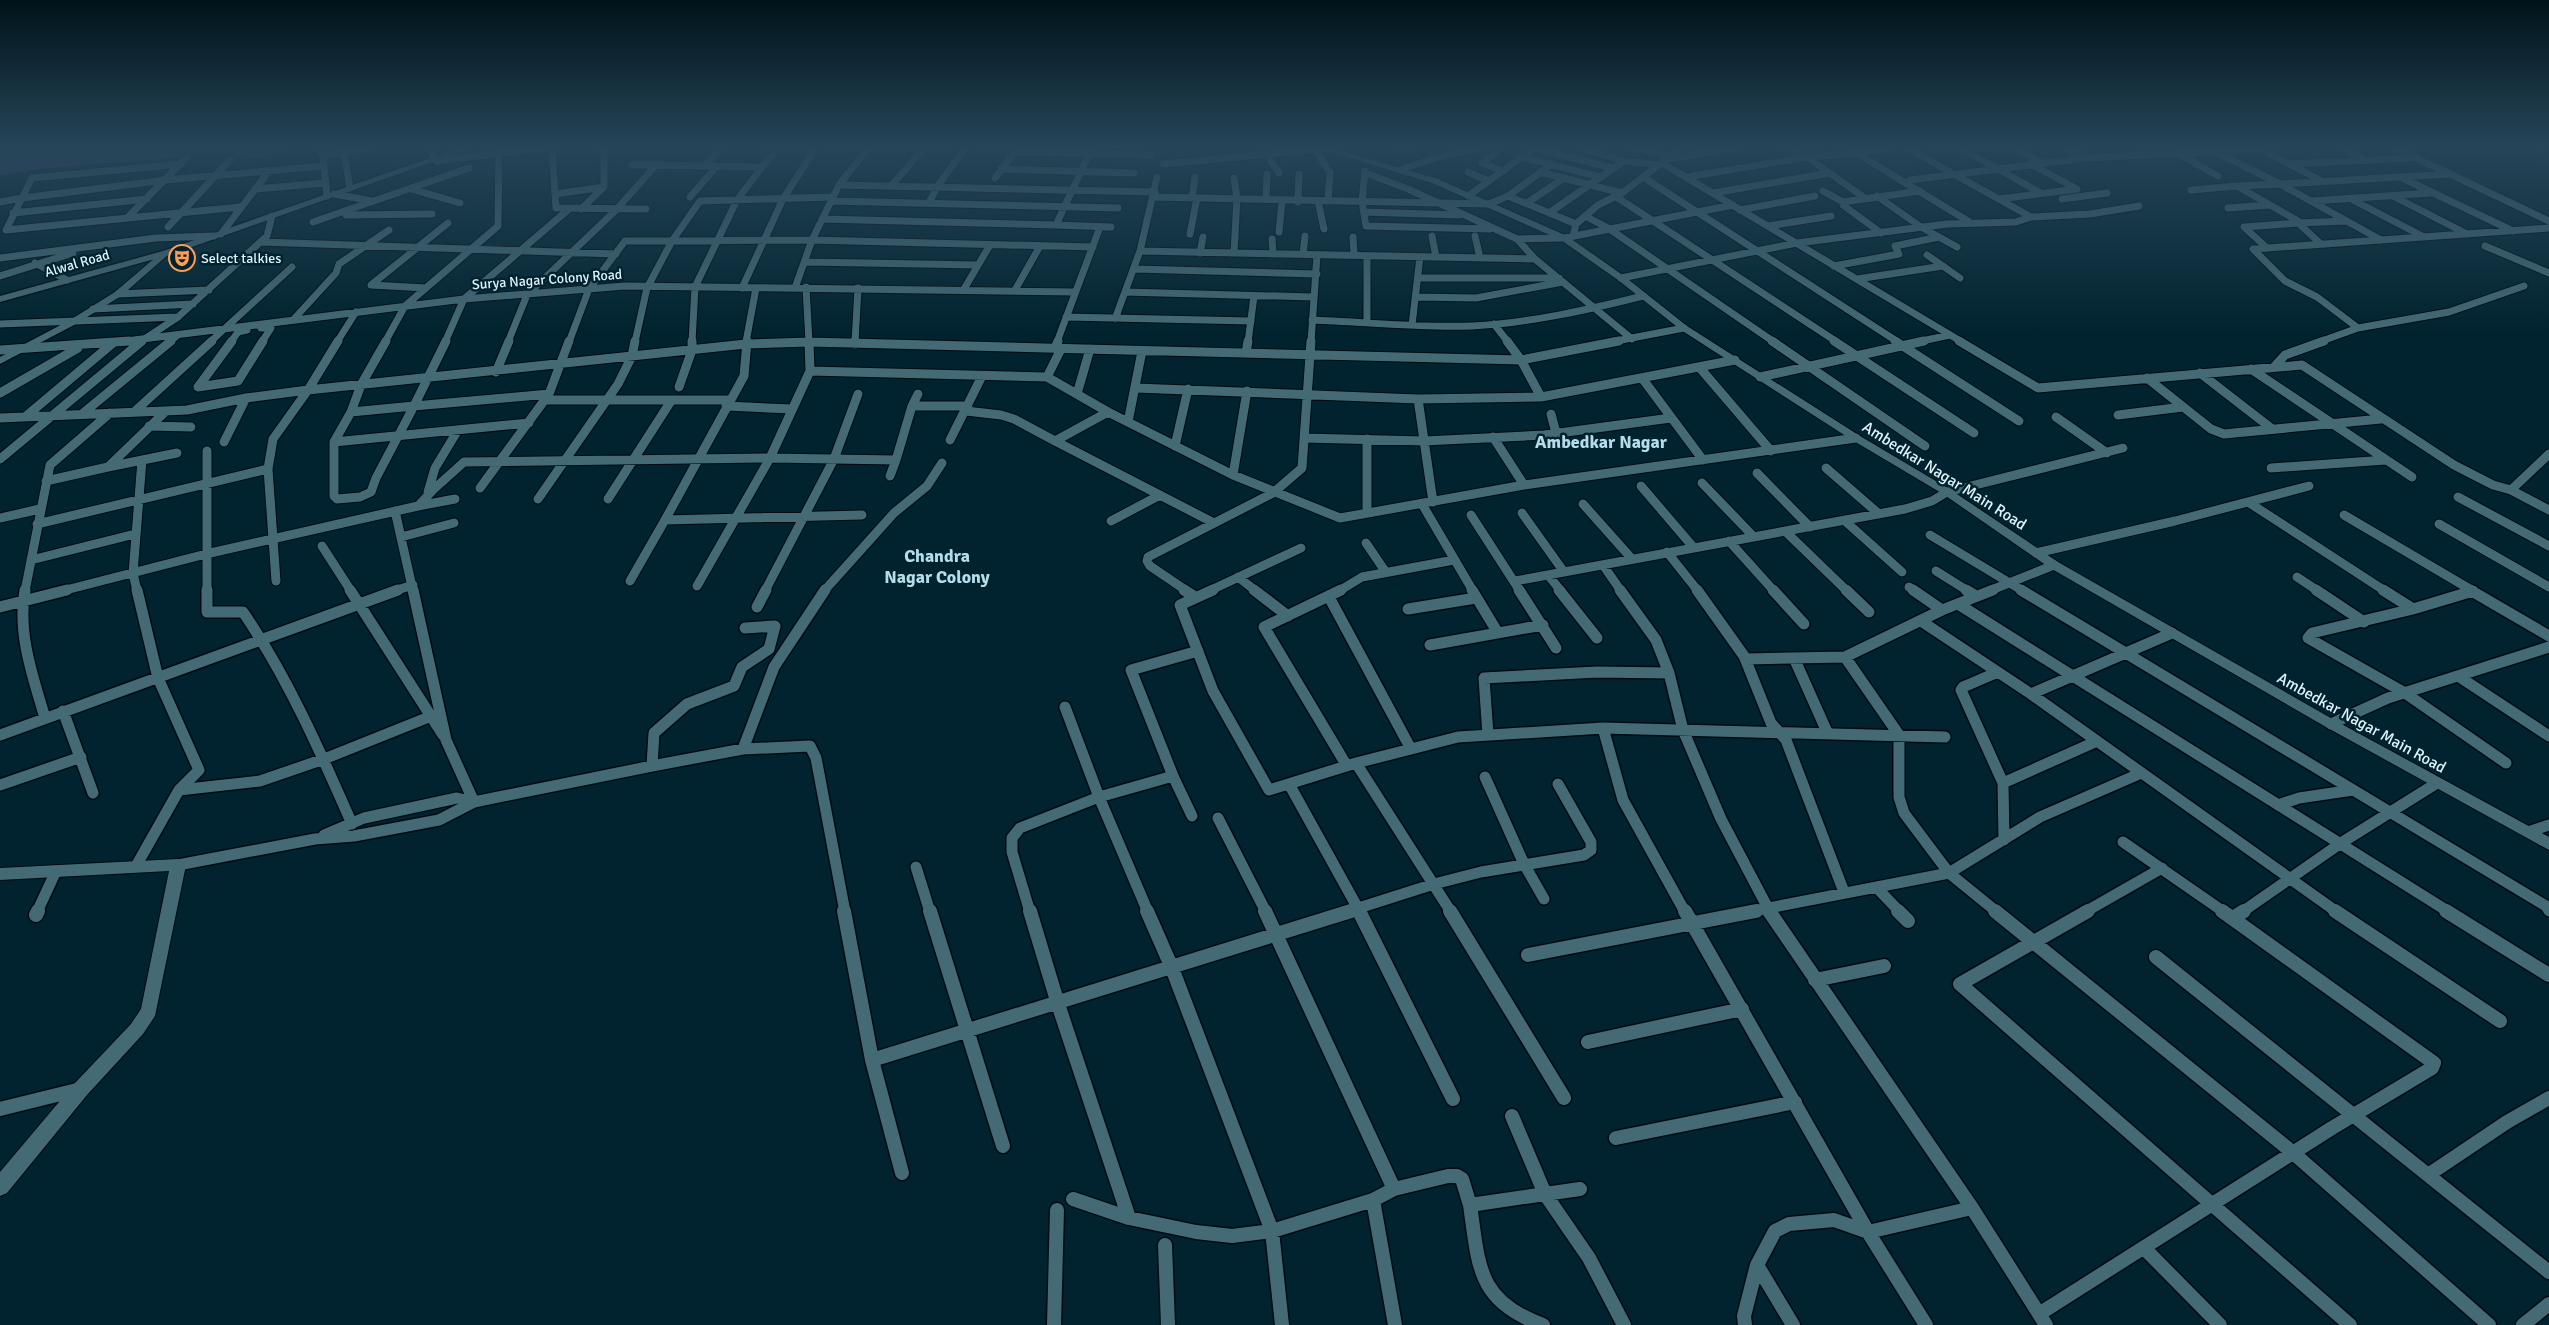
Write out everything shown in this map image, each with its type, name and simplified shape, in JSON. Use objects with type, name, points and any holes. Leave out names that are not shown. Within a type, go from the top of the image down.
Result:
[{"type":"main road","name":"Alwal Road","points":[[0,299],[166,253],[289,210]]},
{"type":"street","points":[[15,210],[6,230],[212,210]]},
{"type":"street","points":[[13,213],[43,210]]},
{"type":"street","points":[[127,218],[136,210]]},
{"type":"street","points":[[168,227],[183,210]]},
{"type":"street","points":[[0,258],[99,244],[218,235],[238,210]]},
{"type":"street","points":[[314,222],[349,210]]},
{"type":"street","points":[[392,210],[401,214]]},
{"type":"street","points":[[498,210],[498,226],[405,306],[361,385],[351,412],[334,441],[334,496],[337,499],[360,497],[371,492],[413,406],[429,379],[464,299],[568,210]]},
{"type":"street","points":[[609,210],[620,210]]},
{"type":"street","points":[[496,372],[527,295],[615,210]]},
{"type":"street","points":[[538,499],[607,400],[632,356],[647,288],[672,241],[694,210]]},
{"type":"street","points":[[679,387],[692,350],[695,287],[732,210]]},
{"type":"street","points":[[742,288],[778,210]]},
{"type":"street","points":[[795,288],[812,240],[827,210]]},
{"type":"street","points":[[1056,225],[1063,210]]},
{"type":"street","points":[[1115,319],[1140,251],[1150,210]]},
{"type":"street","points":[[1190,234],[1193,210]]},
{"type":"street","points":[[1234,253],[1236,210]]},
{"type":"street","points":[[1279,232],[1281,210]]},
{"type":"street","points":[[1320,210],[1324,229]]},
{"type":"street","points":[[1454,210],[1517,239],[1535,259],[1632,339]]},
{"type":"street","name":"Ambedkar Nagar Main Road","points":[[1503,210],[1568,237],[1684,328],[1856,438],[1947,492],[2054,565],[2331,724],[2549,844]]},
{"type":"street","points":[[1542,210],[1576,224]]},
{"type":"street","points":[[1549,213],[1553,210]]},
{"type":"street","points":[[1568,237],[1576,224],[1592,210]]},
{"type":"street","points":[[1638,210],[1974,433]]},
{"type":"street","points":[[1694,210],[2019,421]]},
{"type":"street","points":[[1517,239],[1568,237],[1714,210]]},
{"type":"street","points":[[1742,210],[2038,388],[2302,364],[2454,465],[2493,485],[2511,490],[2549,510]]},
{"type":"street","points":[[1850,210],[1881,233]]},
{"type":"street","points":[[1896,210],[1921,227],[1958,247]]},
{"type":"street","points":[[1950,210],[1961,218],[1974,223]]},
{"type":"street","points":[[2018,210],[2031,217]]},
{"type":"street","points":[[1621,278],[1797,243],[1921,227],[1974,223],[2001,224],[2031,217],[2091,214],[2116,210]]},
{"type":"street","points":[[2277,210],[2298,223],[2321,244]]},
{"type":"street","points":[[2327,210],[2381,240]]},
{"type":"street","points":[[2372,210],[2424,237]]},
{"type":"street","points":[[2420,210],[2467,234]]},
{"type":"street","points":[[2468,210],[2513,231]]},
{"type":"street","points":[[2525,210],[2549,221]]},
{"type":"street","points":[[1465,215],[1364,212],[1367,230],[1496,229]]},
{"type":"street","points":[[335,215],[432,214]]},
{"type":"street","points":[[0,459],[144,339],[178,317],[209,290],[267,236],[272,216]]},
{"type":"street","points":[[1585,216],[1608,228],[1925,446]]},
{"type":"street","points":[[1768,226],[1831,216]]},
{"type":"street","points":[[822,219],[1111,227]]},
{"type":"street","points":[[2267,248],[2243,228],[2347,221]]},
{"type":"street","points":[[426,288],[371,285],[448,223]]},
{"type":"street","points":[[1047,378],[1066,317],[1100,227]]},
{"type":"street","points":[[2358,328],[2318,297],[2285,281],[2253,249],[2549,228]]},
{"type":"street","points":[[293,320],[336,273],[339,264],[388,230]]},
{"type":"street","points":[[1303,255],[1305,236]]},
{"type":"street","points":[[1432,236],[1436,257]]},
{"type":"street","points":[[1475,236],[1480,258]]},
{"type":"street","points":[[1200,253],[1203,237]]},
{"type":"street","points":[[1353,237],[1354,255]]},
{"type":"street","points":[[1834,266],[1899,254],[1895,246],[1939,237]]},
{"type":"street","points":[[1272,239],[1273,254]]},
{"type":"street","points":[[480,488],[547,397],[590,289],[625,241],[812,240],[1093,247]]},
{"type":"street","points":[[261,242],[616,254]]},
{"type":"street","points":[[0,276],[99,244]]},
{"type":"street","points":[[964,289],[990,244]]},
{"type":"street","points":[[1016,290],[1040,246]]},
{"type":"street","points":[[2485,246],[2549,273]]},
{"type":"street","points":[[1140,251],[1535,259]]},
{"type":"street","points":[[0,361],[73,322],[118,294],[166,253]]},
{"type":"street","points":[[1195,597],[1150,566],[1147,561],[1148,557],[1274,493],[1302,468],[1317,255]]},
{"type":"street","points":[[1927,255],[1960,278]]},
{"type":"street","points":[[14,256],[38,264],[67,280]]},
{"type":"street","points":[[1366,321],[1367,256]]},
{"type":"street","points":[[1412,325],[1420,257]]},
{"type":"street","points":[[806,262],[978,265]]},
{"type":"street","points":[[1857,279],[1943,266]]},
{"type":"street","points":[[134,412],[292,267]]},
{"type":"street","points":[[1134,268],[1317,274]]},
{"type":"street","points":[[1419,278],[1561,280]]},
{"type":"street","points":[[1416,297],[1476,298],[1561,280]]},
{"type":"street","name":"Surya Nagar Colony Road","points":[[0,350],[113,343],[464,299],[625,286],[1075,292]]},
{"type":"street","points":[[2274,367],[2285,355],[2358,328],[2449,312],[2524,286]]},
{"type":"street","points":[[696,586],[770,458],[810,370],[806,287]]},
{"type":"street","points":[[630,581],[744,376],[746,344],[756,288]]},
{"type":"street","points":[[855,344],[858,288]]},
{"type":"street","points":[[118,294],[209,290]]},
{"type":"street","points":[[1125,292],[1313,297]]},
{"type":"street","points":[[1246,353],[1254,296]]},
{"type":"street","points":[[1312,320],[1412,325],[1494,324],[1594,308],[1643,296]]},
{"type":"street","points":[[93,309],[193,304]]},
{"type":"street","points":[[276,581],[271,540],[268,469],[273,439],[308,390],[356,312]]},
{"type":"street","points":[[0,324],[178,317]]},
{"type":"street","points":[[1066,317],[1251,321]]},
{"type":"street","points":[[1494,324],[1521,360],[1541,397]]},
{"type":"street","points":[[249,327],[271,328],[238,381],[198,387],[238,332],[249,327]]},
{"type":"street","points":[[0,418],[187,410],[246,398],[308,390],[746,344],[809,342],[1521,360],[1684,328]]},
{"type":"street","points":[[82,414],[178,335]]},
{"type":"street","points":[[1760,377],[1950,335]]},
{"type":"street","points":[[25,417],[113,343]]},
{"type":"street","points":[[0,393],[81,346]]},
{"type":"street","points":[[1077,394],[1090,350]]},
{"type":"street","points":[[1128,422],[1142,351]]},
{"type":"street","points":[[1136,388],[1418,399],[1541,397],[1735,360]]},
{"type":"street","points":[[1700,368],[1771,451]]},
{"type":"street","points":[[2251,369],[2412,477]]},
{"type":"street","points":[[810,370],[1047,378],[1108,412],[1233,475],[1340,518],[1524,485],[1856,438]]},
{"type":"street","points":[[2200,373],[2271,428]]},
{"type":"street","points":[[950,440],[982,376]]},
{"type":"street","points":[[1642,378],[1703,460]]},
{"type":"street","points":[[2147,378],[2211,429],[2220,433],[2381,418]]},
{"type":"street","points":[[1175,446],[1188,389]]},
{"type":"street","points":[[1233,475],[1247,392]]},
{"type":"street","points":[[757,607],[834,459],[858,394]]},
{"type":"street","points":[[890,476],[912,406],[918,394]]},
{"type":"street","points":[[351,412],[547,397],[729,403],[792,409]]},
{"type":"street","points":[[224,442],[246,398]]},
{"type":"street","points":[[1418,399],[1433,502]]},
{"type":"street","points":[[608,499],[671,402]]},
{"type":"street","points":[[912,406],[967,409],[1014,419],[1214,523]]},
{"type":"street","points":[[2118,415],[2183,407]]},
{"type":"street","points":[[108,467],[165,411]]},
{"type":"street","points":[[1055,441],[1108,412]]},
{"type":"street","points":[[45,718],[26,654],[23,601],[40,509],[50,465],[110,413]]},
{"type":"street","points":[[1551,414],[1557,433]]},
{"type":"street","points":[[2056,417],[2107,453]]},
{"type":"street","points":[[1304,438],[1424,441],[1557,433],[1671,418]]},
{"type":"street","points":[[334,441],[529,423]]},
{"type":"street","points":[[149,426],[191,427]]},
{"type":"street","points":[[428,492],[428,486],[439,463],[458,430]]},
{"type":"street","points":[[1493,437],[1524,485]]},
{"type":"street","points":[[1367,439],[1367,512]]},
{"type":"street","points":[[1515,581],[1879,514],[1940,499],[1947,492],[2123,448]]},
{"type":"street","points":[[207,451],[207,612],[243,612],[262,638],[324,759],[352,824]]},
{"type":"street","points":[[46,481],[177,453]]},
{"type":"street","points":[[2511,490],[2549,454]]},
{"type":"street","points":[[418,506],[428,492],[440,486],[464,462],[700,458],[896,460]]},
{"type":"street","points":[[136,866],[179,790],[199,770],[158,678],[133,573],[142,460]]},
{"type":"street","points":[[2271,468],[2386,460]]},
{"type":"street","points":[[743,749],[774,667],[819,598],[894,513],[927,486],[942,463]]},
{"type":"street","points":[[1826,468],[1879,514]]},
{"type":"street","points":[[37,524],[268,469]]},
{"type":"street","points":[[1757,473],[1810,527]]},
{"type":"street","points":[[1702,483],[1752,536]]},
{"type":"street","points":[[1641,486],[1694,548]]},
{"type":"street","points":[[2036,553],[2309,486]]},
{"type":"street","points":[[1111,521],[1160,495]]},
{"type":"street","points":[[2458,497],[2549,546]]},
{"type":"street","points":[[0,607],[206,555],[395,511],[455,500]]},
{"type":"street","points":[[2248,502],[2413,609]]},
{"type":"street","points":[[1422,504],[1498,633]]},
{"type":"street","points":[[1583,504],[1632,559]]},
{"type":"street","points":[[0,518],[40,509]]},
{"type":"street","points":[[395,511],[446,740]]},
{"type":"street","points":[[1522,513],[1564,572]]},
{"type":"street","points":[[665,520],[862,515]]},
{"type":"street","points":[[1471,515],[1556,648]]},
{"type":"street","points":[[2344,515],[2549,636]]},
{"type":"street","points":[[1845,521],[1902,572]]},
{"type":"street","points":[[401,537],[454,523]]},
{"type":"street","points":[[2439,524],[2549,587]]},
{"type":"street","points":[[1785,531],[1869,612]]},
{"type":"street","points":[[31,560],[135,534]]},
{"type":"street","points":[[1930,534],[2546,906],[2549,911]]},
{"type":"street","points":[[1730,541],[1804,624]]},
{"type":"street","points":[[1366,543],[1385,571]]},
{"type":"street","points":[[322,546],[429,717],[446,740],[474,802]]},
{"type":"street","points":[[1301,548],[1180,605],[1213,691],[1269,790],[1411,748],[1458,737],[1603,728],[1945,737]]},
{"type":"street","points":[[1668,552],[1728,628],[1746,659],[1774,731],[1786,740],[1844,892]]},
{"type":"street","points":[[1454,560],[1362,577],[1329,597],[1264,627],[1351,765],[1434,884],[1564,1098]]},
{"type":"street","points":[[1603,565],[1653,634],[1669,673],[1683,730],[1721,819],[1767,908],[1972,1208],[2043,1320],[2291,1151],[2352,1113],[2432,1068],[2434,1063],[2123,842]]},
{"type":"street","points":[[1746,659],[1845,657],[1942,610],[2054,565]]},
{"type":"street","points":[[1936,571],[1976,596]]},
{"type":"street","points":[[1548,575],[1597,638]]},
{"type":"street","points":[[1238,577],[1288,616]]},
{"type":"street","points":[[2297,577],[2364,622]]},
{"type":"street","points":[[0,735],[357,603],[413,585]]},
{"type":"street","points":[[1909,587],[1942,610]]},
{"type":"street","points":[[2473,591],[2364,622],[2312,633],[2308,638],[2405,693],[2506,763]]},
{"type":"street","points":[[1329,597],[1411,748]]},
{"type":"street","points":[[1407,609],[1476,598]]},
{"type":"street","points":[[1958,604],[2070,677],[2341,843],[2549,975]]},
{"type":"street","points":[[1921,621],[2031,694],[2139,774],[2288,879],[2500,1021]]},
{"type":"street","points":[[1430,645],[1543,625]]},
{"type":"street","points":[[652,766],[654,733],[687,704],[734,686],[742,667],[769,649],[775,626],[745,628]]},
{"type":"street","points":[[2031,694],[2172,633]]},
{"type":"street","points":[[2331,724],[2405,693],[2549,647]]},
{"type":"street","points":[[1192,816],[1173,776],[1131,669],[1198,651]]},
{"type":"street","points":[[1845,657],[1899,735],[1899,797],[1904,813],[1948,873],[2291,1151],[2489,1325]]},
{"type":"street","points":[[1794,658],[1828,734]]},
{"type":"street","points":[[1488,735],[1484,678],[1597,672],[1669,673]]},
{"type":"street","points":[[1998,672],[1963,687],[1961,690],[2003,783],[2004,840]]},
{"type":"street","points":[[2458,676],[2549,736]]},
{"type":"street","points":[[1065,707],[1099,796],[1172,968],[1272,1231],[1282,1325]]},
{"type":"street","points":[[63,711],[93,793]]},
{"type":"street","points":[[179,790],[260,781],[324,759],[429,717]]},
{"type":"street","points":[[1603,728],[1623,800],[1630,815],[1868,1232],[1926,1325]]},
{"type":"street","points":[[2003,783],[2096,742]]},
{"type":"street","points":[[0,874],[178,865],[315,839],[354,836],[439,820],[474,802],[652,766],[743,749],[810,746],[816,758],[872,1060],[902,1173]]},
{"type":"street","points":[[0,785],[81,757]]},
{"type":"street","points":[[1528,955],[1948,873],[2040,817],[2139,774]]},
{"type":"street","points":[[1129,1218],[1058,1004],[1012,852],[1012,838],[1020,828],[1099,796],[1173,776]]},
{"type":"street","points":[[1485,777],[1524,864],[1544,899]]},
{"type":"street","points":[[2233,918],[2341,843],[2437,783]]},
{"type":"street","points":[[1289,784],[1358,908],[1453,1099]]},
{"type":"street","points":[[872,1060],[1058,1004],[1434,884],[1524,864],[1584,855],[1591,850],[1591,842],[1558,784]]},
{"type":"street","points":[[2278,805],[2299,798],[2353,790]]},
{"type":"street","points":[[315,839],[364,818],[457,798],[474,802]]},
{"type":"street","points":[[1218,818],[1277,934],[1394,1189]]},
{"type":"street","points":[[2528,832],[2549,825]]},
{"type":"street","points":[[0,1187],[81,1089],[137,1029],[149,1011],[178,865]]},
{"type":"street","points":[[916,867],[1003,1146]]},
{"type":"street","points":[[2162,868],[1960,984],[2350,1325]]},
{"type":"street","points":[[36,915],[56,871]]},
{"type":"street","points":[[1876,886],[1908,921]]},
{"type":"street","points":[[2156,957],[2431,1173],[2549,1272]]},
{"type":"street","points":[[1815,980],[1884,966]]},
{"type":"street","points":[[1588,1042],[1742,1009]]},
{"type":"street","points":[[0,1109],[81,1089]]},
{"type":"street","points":[[2431,1173],[2507,1122],[2549,1098]]},
{"type":"street","points":[[1616,1138],[1795,1102]]},
{"type":"street","points":[[1512,1116],[1545,1194],[1589,1258],[1624,1325]]},
{"type":"street","points":[[1072,1199],[1129,1218],[1196,1232],[1232,1236],[1272,1231],[1373,1200],[1394,1189],[1448,1176],[1457,1176],[1462,1179],[1470,1205],[1479,1262],[1486,1285],[1496,1300],[1510,1312],[1527,1321],[1543,1325]]},
{"type":"street","points":[[1470,1205],[1580,1189]]},
{"type":"street","points":[[1373,1200],[1395,1325]]},
{"type":"street","points":[[1745,1325],[1744,1316],[1757,1264],[1775,1231],[1789,1224],[1834,1220],[1868,1232],[1972,1208]]},
{"type":"street","points":[[1054,1325],[1057,1210]]},
{"type":"street","points":[[1166,1245],[1168,1325]]},
{"type":"street","points":[[2145,1249],[2220,1325]]},
{"type":"street","points":[[1757,1264],[1793,1325]]},
{"type":"street","points":[[2523,1325],[2549,1304]]},
{"type":"place","name":"Select talkies","points":[[182,258]]},
{"type":"district","name":"Ambedkar Nagar","points":[[1601,442]]},
{"type":"district","name":"Chandra Nagar Colony","points":[[937,566]]}]
